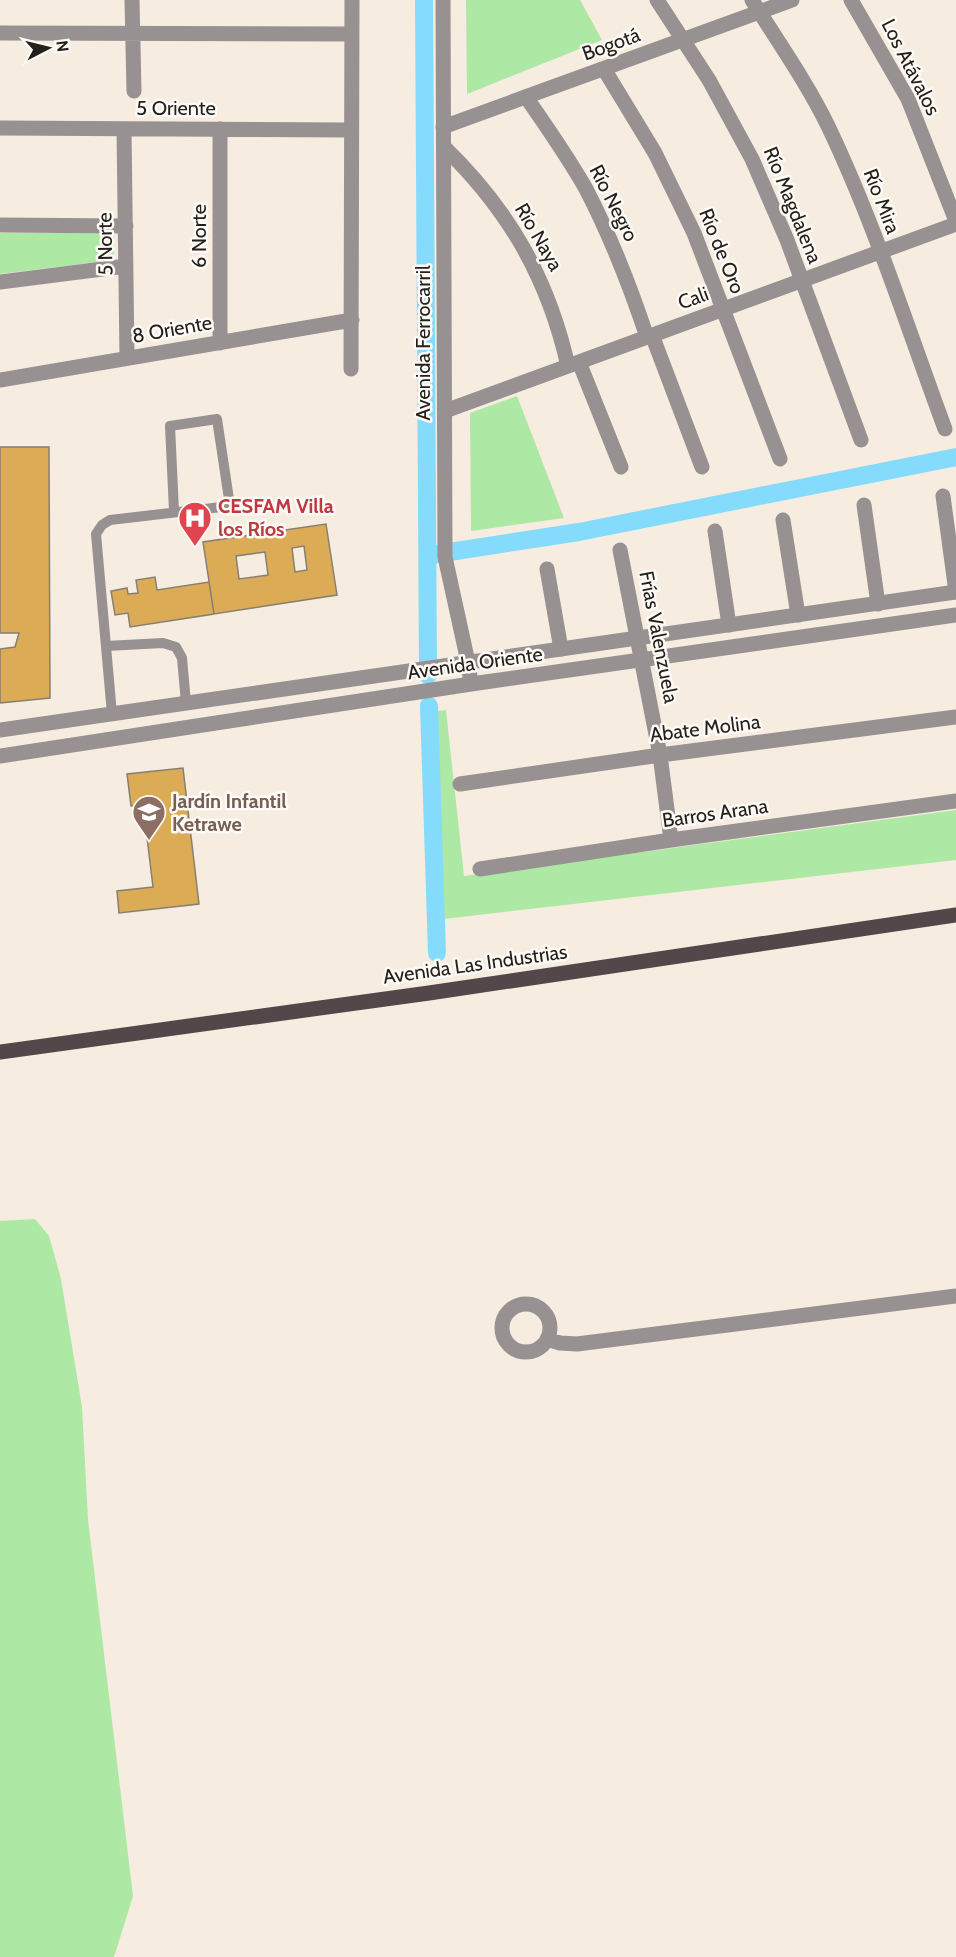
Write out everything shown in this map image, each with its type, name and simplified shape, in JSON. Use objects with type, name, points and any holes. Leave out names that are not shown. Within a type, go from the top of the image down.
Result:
[{"type":"main road","name":"Avenida Las Industrias","points":[[0,1052],[429,993],[956,915]]},
{"type":"street","points":[[132,0],[134,91]]},
{"type":"street","points":[[351,369],[352,0]]},
{"type":"street","name":"Avenida Ferrocarril","points":[[443,0],[445,557],[471,684]]},
{"type":"street","name":"Río Magdalena","points":[[657,0],[709,80],[752,159],[783,229],[861,440]]},
{"type":"street","name":"Bogotá","points":[[443,128],[682,41],[756,6],[792,0]]},
{"type":"street","name":"Los Atávalos","points":[[851,0],[908,99],[956,223]]},
{"type":"street","name":"Río Mira","points":[[756,6],[784,48],[827,123],[855,187],[945,429]]},
{"type":"street","points":[[0,33],[352,34]]},
{"type":"street","name":"Río de Oro","points":[[604,69],[655,153],[676,196],[701,252],[780,459]]},
{"type":"street","name":"Río Negro","points":[[526,97],[567,158],[601,219],[619,257],[702,467]]},
{"type":"street","name":"5 Oriente","points":[[0,128],[351,130]]},
{"type":"street","name":"5 Norte","points":[[124,129],[127,358]]},
{"type":"street","name":"6 Norte","points":[[220,129],[220,343]]},
{"type":"street","name":"Río Naya","points":[[444,147],[481,185],[526,250],[621,467]]},
{"type":"street","name":"Cali","points":[[445,411],[956,223]]},
{"type":"street","points":[[0,225],[126,226]]},
{"type":"street","points":[[0,282],[126,266]]},
{"type":"street","name":"8 Oriente","points":[[0,380],[352,320]]},
{"type":"street","points":[[943,496],[956,592]]},
{"type":"street","points":[[864,505],[878,603]]},
{"type":"street","points":[[783,520],[798,615]]},
{"type":"street","points":[[715,531],[729,625]]},
{"type":"street","name":"Frías Valenzuela","points":[[620,550],[660,755],[671,840]]},
{"type":"street","points":[[547,569],[561,649]]},
{"type":"street","name":"Avenida Oriente","points":[[0,730],[956,592]]},
{"type":"street","name":"Avenida Oriente","points":[[0,756],[471,684],[956,615]]},
{"type":"street","name":"Abate Molina","points":[[460,784],[660,755],[956,717]]},
{"type":"street","name":"Barros Arana","points":[[480,869],[956,801]]},
{"type":"street","points":[[547,1339],[560,1343],[577,1344],[956,1296]]},
{"type":"lane","points":[[112,714],[96,541],[99,529],[110,520],[230,506],[217,419],[170,426],[174,511]]},
{"type":"lane","points":[[106,646],[163,643],[177,647],[182,658],[186,703]]},
{"type":"green space","points":[[466,0],[580,0],[602,40],[467,94]]},
{"type":"green space","points":[[0,233],[114,233],[114,260],[0,274]]},
{"type":"green space","points":[[517,396],[564,518],[471,531],[470,413]]},
{"type":"green space","points":[[446,710],[464,876],[956,810],[956,860],[435,920],[429,712]]},
{"type":"green space","points":[[35,1219],[49,1236],[61,1279],[82,1407],[88,1520],[133,1896],[114,1957],[0,1957],[0,1221]]},
{"type":"building","points":[[0,447],[49,447],[50,698],[0,703],[0,649],[15,647],[19,633],[0,633]]},
{"type":"building","points":[[326,524],[337,595],[214,614],[203,542]],"holes":[[[304,546],[307,570],[295,572],[292,548]],[[265,552],[268,575],[239,579],[236,556]]]},
{"type":"building","points":[[155,577],[157,590],[209,582],[214,614],[130,627],[128,613],[115,615],[111,591],[127,588],[128,594],[138,593],[136,580]]},
{"type":"building","points":[[183,768],[199,904],[119,913],[117,891],[153,887],[145,821],[155,820],[153,803],[131,806],[127,774]]},
{"type":"waterway","points":[[424,0],[428,675]]},
{"type":"waterway","points":[[430,555],[579,532],[956,457]]},
{"type":"waterway","points":[[429,706],[437,953]]},
{"type":"place","name":"CESFAM Villa los Ríos","points":[[195,547]]},
{"type":"place","name":"Jardín Infantil Ketrawe","points":[[149,841]]}]
